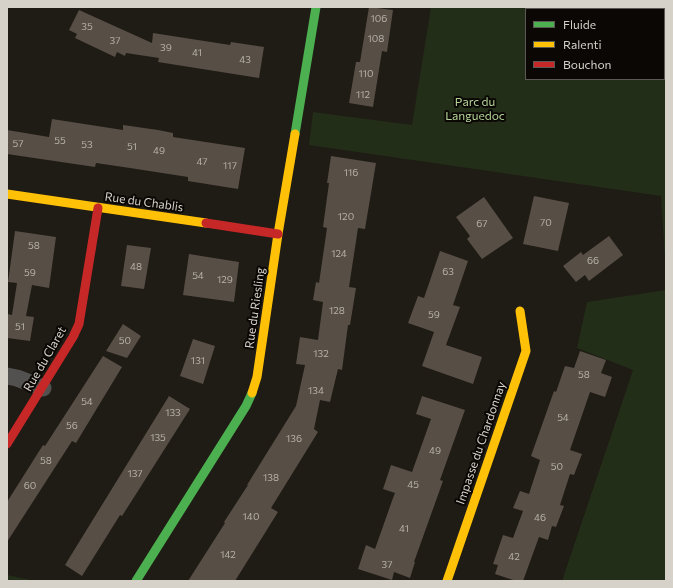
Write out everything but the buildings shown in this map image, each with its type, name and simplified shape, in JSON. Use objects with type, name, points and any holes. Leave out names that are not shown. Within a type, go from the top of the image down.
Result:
[{"type":"street","name":"Rue du Riesling","points":[[136,581],[246,406],[253,391],[257,377],[278,234],[315,7]]},
{"type":"street","name":"Rue du Chablis","points":[[7,194],[278,234]]},
{"type":"street","name":"Rue du Claret","points":[[7,444],[43,388],[79,324],[98,208]]},
{"type":"street","name":"Impasse du Chardonnay","points":[[447,581],[526,351],[520,311]]},
{"type":"street","points":[[7,376],[17,378],[43,388]]},
{"type":"green space","name":"Parc du Languedoc","points":[[431,7],[666,7],[666,276],[661,196],[309,145],[313,112],[412,125]]},
{"type":"green space","points":[[666,290],[666,581],[562,581],[633,370],[577,348],[587,302]]},
{"type":"green space","points":[[7,575],[36,581],[7,581]]},
{"type":"traffic: fast","points":[[295,134],[316,7]]},
{"type":"traffic: fast","points":[[136,581],[246,406],[252,393]]},
{"type":"traffic: slow","points":[[252,393],[257,377],[278,234],[295,134]]},
{"type":"traffic: slow","points":[[7,194],[206,223]]},
{"type":"traffic: slow","points":[[447,581],[526,351],[520,311]]},
{"type":"traffic: jam","points":[[7,444],[73,337],[79,324],[98,208]]},
{"type":"traffic: jam","points":[[206,223],[278,234]]}]
